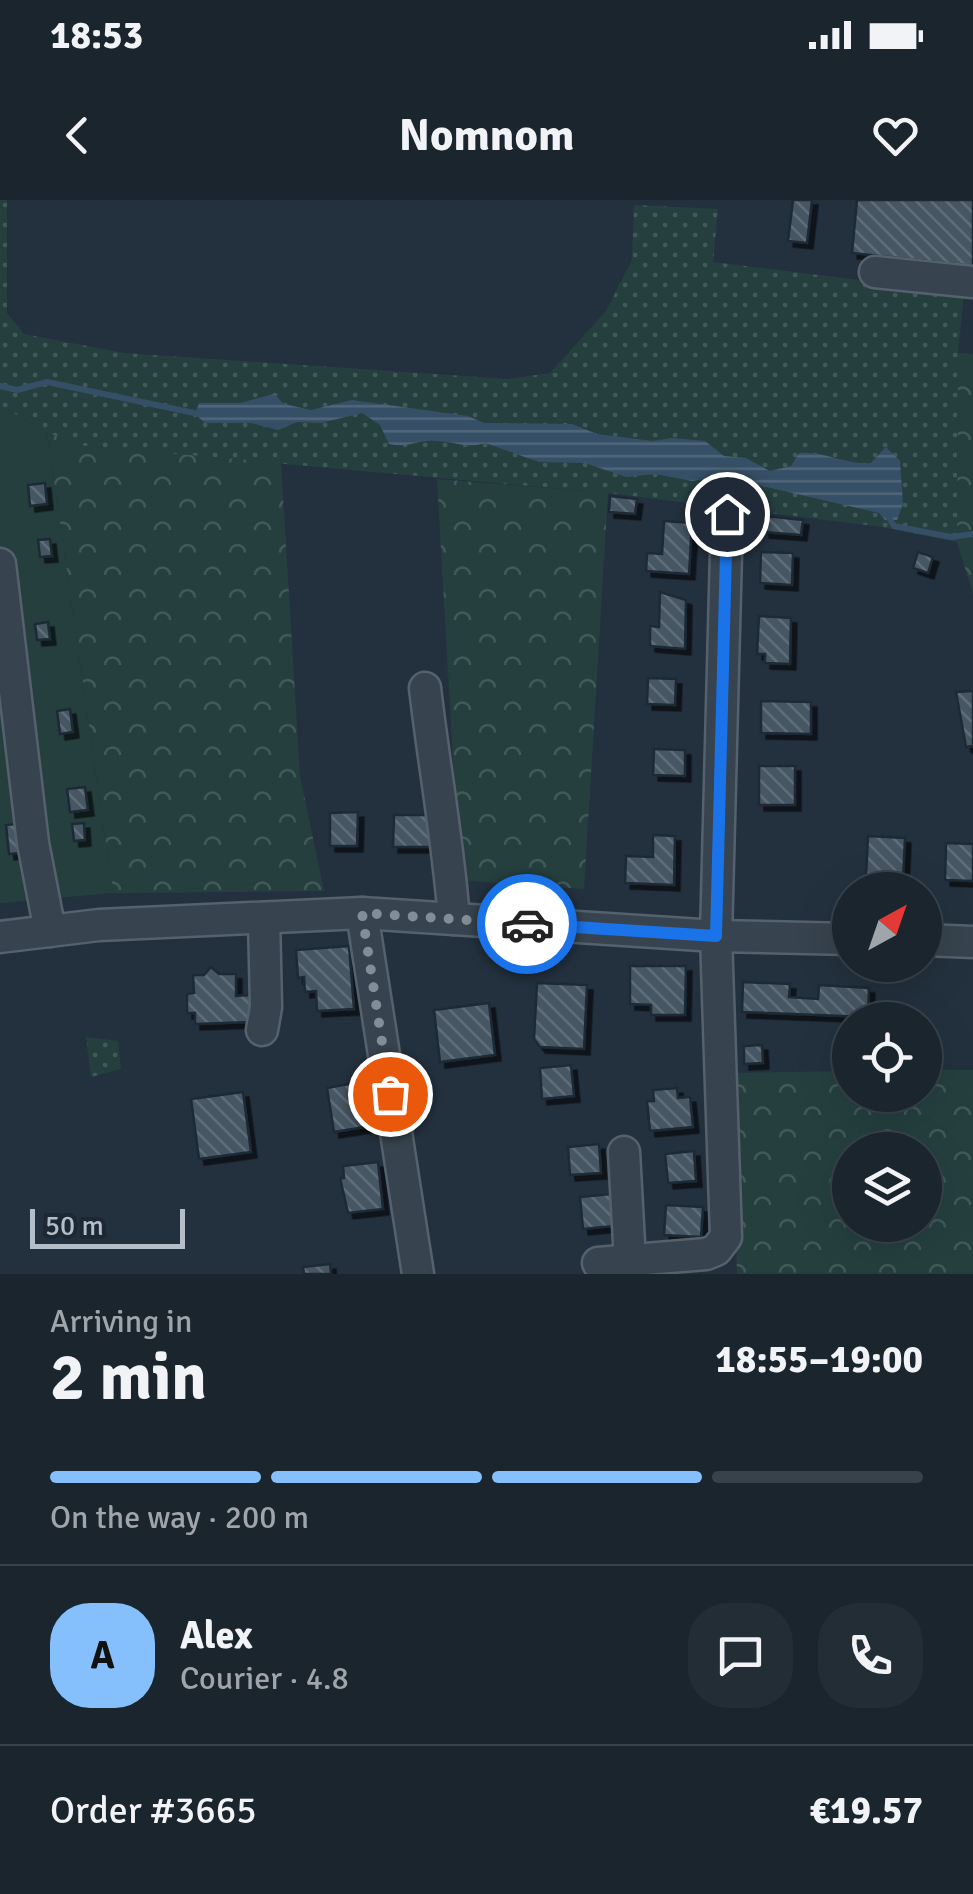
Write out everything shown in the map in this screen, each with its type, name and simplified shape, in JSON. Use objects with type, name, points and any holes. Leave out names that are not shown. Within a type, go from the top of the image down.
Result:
[{"type":"street","points":[[875,272],[973,282]]},
{"type":"street","points":[[598,1263],[706,1254],[716,1250],[726,1237],[716,936],[727,514]]},
{"type":"street","points":[[0,564],[32,844],[50,931]]},
{"type":"street","points":[[425,688],[435,777],[443,801],[454,919]]},
{"type":"street","points":[[0,937],[362,913],[716,936],[832,939]]},
{"type":"street","points":[[362,913],[418,1274]]},
{"type":"street","points":[[262,1030],[266,1007],[264,918]]},
{"type":"street","points":[[942,941],[973,942]]},
{"type":"street","points":[[624,1152],[630,1260]]},
{"type":"green space","points":[[0,200],[7,200],[7,313],[24,334],[124,353],[508,379],[550,373],[606,311],[632,260],[634,205],[718,209],[713,262],[964,293],[958,353],[957,542],[882,527],[608,493],[84,446],[47,433],[0,405]]},
{"type":"green space","points":[[958,353],[973,354],[973,594],[957,542]]},
{"type":"green space","points":[[0,405],[47,433],[113,893],[0,903]]},
{"type":"green space","points":[[47,433],[84,446],[281,463],[300,776],[324,891],[113,893]]},
{"type":"green space","points":[[437,479],[608,493],[584,889],[460,880]]},
{"type":"green space","points":[[86,1037],[118,1041],[121,1069],[91,1077]]},
{"type":"green space","points":[[942,1070],[973,1070],[973,1274],[737,1274],[732,1073],[832,1071],[832,1112],[942,1112]]},
{"type":"water","points":[[274,394],[284,404],[311,410],[352,400],[468,416],[484,423],[572,424],[597,434],[653,441],[705,441],[724,456],[746,458],[770,471],[791,466],[799,453],[871,463],[886,447],[900,461],[903,504],[897,520],[885,520],[879,513],[758,485],[750,488],[711,478],[692,481],[655,474],[626,477],[585,463],[539,462],[485,443],[389,444],[380,425],[362,413],[321,423],[297,422],[278,430],[251,423],[205,423],[195,414],[199,403],[240,403]]},
{"type":"building","points":[[793,200],[812,200],[807,243],[788,241]]},
{"type":"building","points":[[857,200],[973,200],[973,266],[852,253]]},
{"type":"building","points":[[45,483],[47,504],[30,506],[28,485]]},
{"type":"building","points":[[610,496],[637,499],[635,514],[609,512]]},
{"type":"building","points":[[765,516],[803,520],[801,535],[764,532]]},
{"type":"building","points":[[664,521],[692,523],[689,574],[646,571],[647,553],[662,554]]},
{"type":"building","points":[[50,539],[52,556],[40,557],[38,540]]},
{"type":"building","points":[[761,552],[793,553],[792,585],[760,583]]},
{"type":"building","points":[[918,552],[933,557],[928,573],[913,568]]},
{"type":"building","points":[[660,592],[686,600],[685,649],[650,646],[650,626],[659,627]]},
{"type":"building","points":[[759,616],[791,618],[790,664],[765,663],[765,654],[757,654]]},
{"type":"building","points":[[48,622],[50,639],[37,640],[35,624]]},
{"type":"building","points":[[648,678],[676,679],[675,705],[647,704]]},
{"type":"building","points":[[973,691],[973,746],[966,747],[956,692]]},
{"type":"building","points":[[761,701],[811,702],[811,734],[761,733]]},
{"type":"building","points":[[70,709],[73,732],[60,734],[57,711]]},
{"type":"building","points":[[654,749],[685,750],[685,776],[653,775]]},
{"type":"building","points":[[759,766],[795,766],[795,805],[759,805]]},
{"type":"building","points":[[85,787],[88,810],[70,812],[67,789]]},
{"type":"building","points":[[358,812],[357,846],[330,846],[330,813]]},
{"type":"building","points":[[394,815],[436,815],[436,847],[393,847]]},
{"type":"building","points":[[25,823],[29,852],[9,854],[6,825]]},
{"type":"building","points":[[84,823],[85,840],[74,841],[72,824]]},
{"type":"building","points":[[653,835],[675,836],[674,885],[625,883],[626,856],[653,857]]},
{"type":"building","points":[[868,836],[905,838],[903,872],[866,872]]},
{"type":"building","points":[[946,843],[973,844],[973,881],[945,880]]},
{"type":"building","points":[[349,946],[354,1009],[317,1011],[316,991],[305,992],[304,977],[298,978],[296,950]]},
{"type":"building","points":[[630,966],[686,966],[685,1015],[651,1015],[651,1005],[630,1004]]},
{"type":"building","points":[[211,967],[219,974],[236,974],[236,996],[250,995],[251,1022],[195,1024],[195,1013],[187,1013],[187,994],[194,993],[193,975],[204,975]]},
{"type":"building","points":[[743,982],[790,984],[789,997],[818,999],[819,985],[869,988],[869,1002],[832,1002],[832,1016],[742,1012]]},
{"type":"building","points":[[537,983],[587,985],[584,1049],[540,1047],[534,1039]]},
{"type":"building","points":[[489,1003],[495,1055],[440,1062],[434,1010]]},
{"type":"building","points":[[762,1045],[763,1063],[744,1064],[744,1046]]},
{"type":"building","points":[[571,1065],[574,1096],[542,1099],[540,1068]]},
{"type":"building","points":[[370,1080],[377,1125],[334,1132],[327,1088]]},
{"type":"building","points":[[677,1088],[678,1098],[690,1097],[693,1127],[650,1131],[647,1101],[654,1101],[653,1090]]},
{"type":"building","points":[[243,1092],[251,1152],[199,1159],[191,1099]]},
{"type":"building","points":[[599,1144],[601,1173],[570,1175],[568,1147]]},
{"type":"building","points":[[694,1151],[696,1181],[668,1183],[665,1154]]},
{"type":"building","points":[[378,1162],[383,1209],[348,1213],[340,1178],[344,1178],[343,1166]]},
{"type":"building","points":[[611,1194],[614,1226],[583,1229],[580,1197]]},
{"type":"building","points":[[666,1205],[703,1207],[701,1237],[664,1235]]},
{"type":"building","points":[[330,1264],[331,1274],[304,1274],[303,1267]]},
{"type":"waterway","points":[[0,386],[17,390],[47,382],[199,414]]},
{"type":"waterway","points":[[887,515],[894,526],[951,537],[973,534]]},
{"type":"way so far","points":[[390,1094],[362,913],[527,924]]},
{"type":"route","points":[[527,924],[716,936],[727,514]]}]
